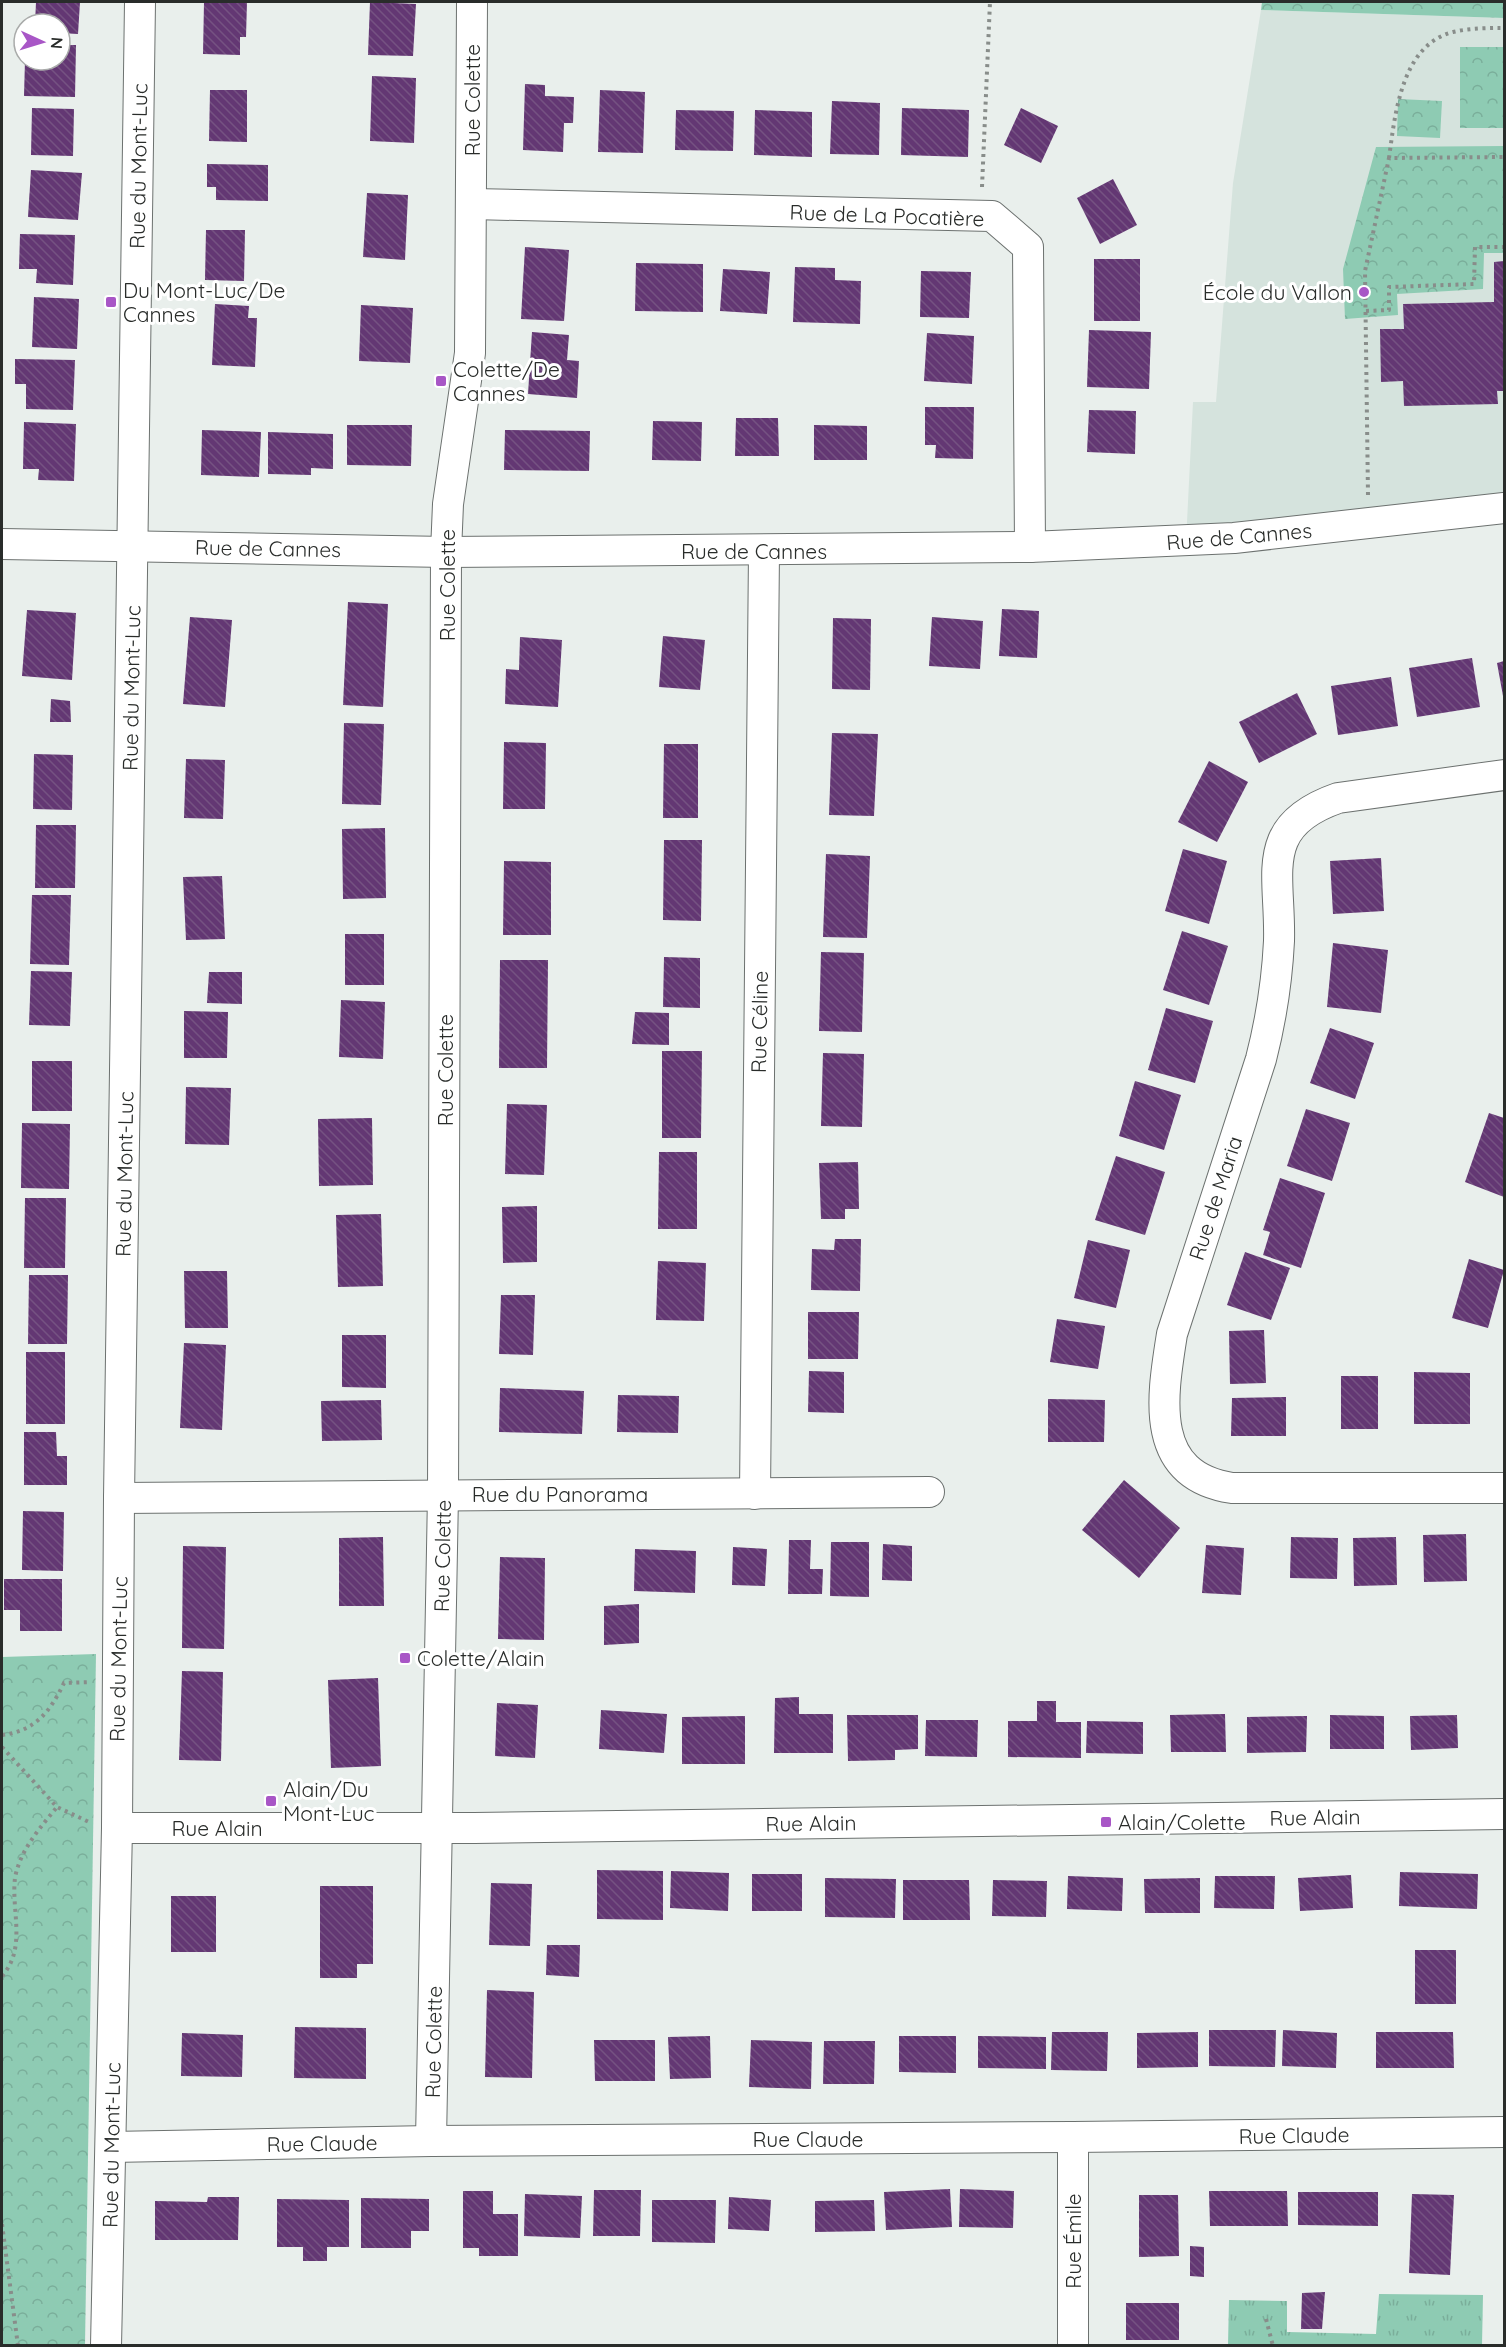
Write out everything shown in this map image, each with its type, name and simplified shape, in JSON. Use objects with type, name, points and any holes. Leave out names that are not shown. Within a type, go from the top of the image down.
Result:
[{"type":"street","name":"Rue du Mont-Luc","points":[[106,2346],[117,1828],[119,1498],[140,2]]},
{"type":"street","name":"Rue Colette","points":[[431,2141],[443,1495],[446,552],[448,504],[470,353],[472,2]]},
{"type":"street","name":"Rue de La Pocatière","points":[[472,204],[992,216],[1028,247],[1030,547]]},
{"type":"street","name":"Rue de Cannes","points":[[2,544],[446,552],[1030,547],[1224,539],[1504,508]]},
{"type":"street","name":"Rue Céline","points":[[755,1494],[764,551]]},
{"type":"street","name":"Rue de Maria","points":[[1504,775],[1338,798],[1304,813],[1291,827],[1282,844],[1276,863],[1278,950],[1268,1030],[1261,1059],[1172,1334],[1167,1367],[1165,1418],[1167,1438],[1175,1457],[1187,1471],[1217,1486],[1232,1488],[1504,1488]]},
{"type":"street","name":"Rue du Panorama","points":[[119,1498],[929,1492]]},
{"type":"street","name":"Rue Alain","points":[[117,1828],[437,1828],[1504,1814]]},
{"type":"street","name":"Rue Claude","points":[[111,2147],[431,2141],[1073,2138],[1504,2132]]},
{"type":"street","name":"Rue Émile","points":[[1072,2346],[1073,2138]]},
{"type":"path","points":[[981,216],[990,2]]},
{"type":"path","points":[[1368,523],[1365,270],[1389,158],[1400,93],[1413,64],[1426,47],[1451,33],[1484,28],[1504,28]]},
{"type":"path","points":[[1389,158],[1504,157]]},
{"type":"path","points":[[1366,311],[1389,310],[1389,287],[1474,284],[1475,247],[1504,247]]},
{"type":"path","points":[[2,1735],[18,1733],[39,1721],[56,1700],[64,1683],[117,1680]]},
{"type":"path","points":[[2,1747],[57,1807],[85,1821],[117,1828]]},
{"type":"path","points":[[2,1976],[13,1954],[18,1932],[15,1878],[35,1834],[57,1807]]},
{"type":"path","points":[[2,2224],[18,2346]]},
{"type":"path","points":[[1266,2319],[1273,2346]]},
{"type":"shaded area","name":"École du Vallon","points":[[1261,10],[1504,18],[1504,508],[1186,542],[1193,402],[1216,402],[1233,183]]},
{"type":"green space","points":[[1262,2],[1504,2],[1504,18],[1261,10]]},
{"type":"green space","points":[[1460,47],[1504,47],[1504,128],[1460,128]]},
{"type":"green space","points":[[1398,99],[1442,101],[1440,138],[1397,136]]},
{"type":"green space","points":[[1504,146],[1504,253],[1484,253],[1483,289],[1397,294],[1398,315],[1345,319],[1343,269],[1376,147]]},
{"type":"green space","points":[[96,1654],[85,2345],[2,2345],[2,1657]]},
{"type":"green space","points":[[1379,2294],[1483,2295],[1482,2345],[1228,2345],[1229,2300],[1287,2301],[1287,2332],[1376,2334]]},
{"type":"building","points":[[36,2],[80,2],[78,34],[72,34],[72,12],[36,12]]},
{"type":"building","points":[[204,2],[247,2],[246,37],[240,37],[240,55],[203,54]]},
{"type":"building","points":[[370,2],[416,4],[413,56],[368,55]]},
{"type":"building","points":[[72,45],[76,45],[75,97],[24,96],[25,72],[72,72]]},
{"type":"building","points":[[372,76],[416,78],[414,143],[370,141]]},
{"type":"building","points":[[525,84],[545,85],[545,96],[574,97],[573,123],[564,123],[563,152],[523,150]]},
{"type":"building","points":[[210,90],[247,90],[247,142],[209,141]]},
{"type":"building","points":[[600,90],[645,92],[643,153],[598,152]]},
{"type":"building","points":[[832,101],[880,103],[879,155],[830,154]]},
{"type":"building","points":[[32,108],[74,109],[73,156],[31,155]]},
{"type":"building","points":[[902,108],[969,110],[968,157],[901,155]]},
{"type":"building","points":[[1021,108],[1058,126],[1041,163],[1004,145]]},
{"type":"building","points":[[676,110],[734,111],[733,151],[675,150]]},
{"type":"building","points":[[755,110],[812,112],[812,157],[754,155]]},
{"type":"building","points":[[207,164],[268,165],[268,201],[216,200],[216,187],[207,187]]},
{"type":"building","points":[[31,170],[82,173],[78,220],[28,217]]},
{"type":"building","points":[[1113,179],[1137,225],[1100,244],[1077,198]]},
{"type":"building","points":[[367,193],[408,195],[405,260],[363,257]]},
{"type":"building","points":[[206,230],[245,230],[244,281],[205,280]]},
{"type":"building","points":[[20,234],[75,235],[73,285],[36,283],[37,269],[19,269]]},
{"type":"building","points":[[525,247],[569,250],[564,321],[521,319]]},
{"type":"building","points":[[1094,259],[1140,259],[1140,321],[1094,321]]},
{"type":"building","points":[[1504,261],[1504,391],[1497,391],[1498,404],[1404,406],[1403,381],[1381,382],[1380,329],[1404,329],[1403,304],[1494,302],[1494,262]]},
{"type":"building","points":[[636,263],[703,264],[703,312],[635,311]]},
{"type":"building","points":[[795,267],[835,268],[835,280],[861,281],[860,324],[793,322]]},
{"type":"building","points":[[723,269],[770,272],[767,314],[720,311]]},
{"type":"building","points":[[921,271],[971,272],[969,318],[920,317]]},
{"type":"building","points":[[34,297],[79,299],[77,349],[32,347]]},
{"type":"building","points":[[215,304],[249,306],[248,318],[257,318],[255,367],[212,365]]},
{"type":"building","points":[[361,305],[413,308],[410,363],[359,361]]},
{"type":"building","points":[[1089,330],[1151,332],[1149,389],[1087,387]]},
{"type":"building","points":[[532,332],[569,335],[567,360],[579,361],[577,398],[528,394]]},
{"type":"building","points":[[927,333],[974,336],[972,384],[924,381]]},
{"type":"building","points":[[15,359],[75,360],[73,410],[26,409],[26,384],[15,384]]},
{"type":"building","points":[[925,407],[974,407],[973,459],[935,458],[936,445],[925,445]]},
{"type":"building","points":[[1089,410],[1136,411],[1135,454],[1087,452]]},
{"type":"building","points":[[736,418],[778,418],[779,456],[735,456]]},
{"type":"building","points":[[653,421],[702,422],[701,461],[652,460]]},
{"type":"building","points":[[24,422],[76,424],[74,481],[38,480],[39,469],[23,469]]},
{"type":"building","points":[[347,425],[412,425],[411,466],[347,465]]},
{"type":"building","points":[[814,425],[867,426],[867,460],[814,460]]},
{"type":"building","points":[[202,430],[261,432],[259,477],[201,475]]},
{"type":"building","points":[[505,430],[590,431],[589,471],[504,470]]},
{"type":"building","points":[[268,432],[333,434],[333,469],[311,468],[311,475],[268,474]]},
{"type":"building","points":[[348,602],[388,604],[383,707],[343,705]]},
{"type":"building","points":[[1002,609],[1039,611],[1037,658],[999,656]]},
{"type":"building","points":[[27,610],[76,613],[72,680],[22,676]]},
{"type":"building","points":[[190,617],[232,620],[225,707],[183,704]]},
{"type":"building","points":[[932,617],[983,621],[980,669],[929,666]]},
{"type":"building","points":[[833,618],[871,619],[870,690],[832,689]]},
{"type":"building","points":[[663,636],[705,640],[700,690],[659,687]]},
{"type":"building","points":[[520,637],[562,640],[558,707],[505,704],[506,669],[519,670]]},
{"type":"building","points":[[1472,658],[1480,707],[1417,717],[1409,668]]},
{"type":"building","points":[[1504,661],[1504,696],[1503,696],[1497,663]]},
{"type":"building","points":[[1391,677],[1398,726],[1338,735],[1331,686]]},
{"type":"building","points":[[1297,693],[1317,734],[1259,763],[1239,722]]},
{"type":"building","points":[[51,699],[70,701],[71,722],[50,722]]},
{"type":"building","points":[[344,723],[384,724],[381,805],[342,804]]},
{"type":"building","points":[[832,733],[878,734],[874,816],[829,815]]},
{"type":"building","points":[[504,742],[546,743],[545,809],[503,809]]},
{"type":"building","points":[[664,744],[698,744],[698,818],[663,818]]},
{"type":"building","points":[[34,754],[73,755],[72,810],[33,809]]},
{"type":"building","points":[[186,759],[225,760],[223,819],[184,818]]},
{"type":"building","points":[[1209,761],[1248,782],[1217,842],[1178,822]]},
{"type":"building","points":[[36,825],[76,825],[75,888],[35,888]]},
{"type":"building","points":[[385,828],[386,898],[343,899],[342,829]]},
{"type":"building","points":[[664,840],[702,840],[701,921],[663,920]]},
{"type":"building","points":[[1183,849],[1227,861],[1209,924],[1165,911]]},
{"type":"building","points":[[826,854],[870,856],[867,938],[823,937]]},
{"type":"building","points":[[1381,858],[1384,911],[1333,914],[1330,861]]},
{"type":"building","points":[[504,861],[551,862],[551,935],[503,935]]},
{"type":"building","points":[[222,876],[225,939],[186,940],[183,877]]},
{"type":"building","points":[[32,895],[71,895],[69,965],[30,964]]},
{"type":"building","points":[[1182,931],[1228,946],[1209,1005],[1163,990]]},
{"type":"building","points":[[345,934],[384,934],[384,985],[345,985]]},
{"type":"building","points":[[1333,943],[1388,950],[1381,1013],[1327,1007]]},
{"type":"building","points":[[821,952],[864,953],[862,1032],[819,1031]]},
{"type":"building","points":[[664,957],[700,958],[700,1008],[663,1007]]},
{"type":"building","points":[[500,960],[548,960],[547,1068],[499,1068]]},
{"type":"building","points":[[31,971],[72,972],[70,1026],[29,1025]]},
{"type":"building","points":[[209,972],[242,972],[242,1004],[207,1003]]},
{"type":"building","points":[[341,1000],[385,1002],[383,1059],[339,1057]]},
{"type":"building","points":[[1166,1008],[1213,1021],[1195,1083],[1148,1070]]},
{"type":"building","points":[[184,1011],[228,1012],[227,1058],[184,1058]]},
{"type":"building","points":[[635,1012],[669,1013],[669,1045],[632,1044]]},
{"type":"building","points":[[1330,1028],[1374,1043],[1355,1099],[1310,1083]]},
{"type":"building","points":[[662,1051],[702,1051],[701,1138],[662,1138]]},
{"type":"building","points":[[823,1053],[864,1054],[862,1127],[821,1126]]},
{"type":"building","points":[[32,1061],[72,1061],[72,1111],[32,1111]]},
{"type":"building","points":[[1135,1081],[1181,1095],[1164,1150],[1119,1136]]},
{"type":"building","points":[[186,1087],[231,1088],[229,1145],[185,1144]]},
{"type":"building","points":[[507,1104],[547,1105],[544,1175],[505,1174]]},
{"type":"building","points":[[1306,1109],[1350,1123],[1332,1181],[1287,1166]]},
{"type":"building","points":[[1489,1113],[1504,1118],[1504,1197],[1465,1182]]},
{"type":"building","points":[[372,1118],[373,1185],[319,1186],[318,1119]]},
{"type":"building","points":[[22,1123],[70,1124],[69,1189],[21,1188]]},
{"type":"building","points":[[659,1152],[697,1152],[697,1229],[658,1229]]},
{"type":"building","points":[[1116,1156],[1165,1172],[1145,1235],[1095,1220]]},
{"type":"building","points":[[858,1162],[859,1209],[845,1209],[845,1219],[821,1219],[819,1163]]},
{"type":"building","points":[[1280,1178],[1325,1193],[1301,1268],[1263,1255],[1270,1232],[1263,1230]]},
{"type":"building","points":[[25,1198],[66,1198],[65,1268],[24,1268]]},
{"type":"building","points":[[537,1206],[537,1262],[503,1263],[502,1207]]},
{"type":"building","points":[[381,1214],[383,1286],[338,1287],[336,1215]]},
{"type":"building","points":[[835,1239],[861,1239],[860,1291],[811,1290],[812,1249],[834,1250]]},
{"type":"building","points":[[1088,1240],[1130,1250],[1116,1308],[1074,1298]]},
{"type":"building","points":[[1245,1252],[1290,1268],[1271,1320],[1227,1305]]},
{"type":"building","points":[[1469,1259],[1504,1270],[1488,1328],[1452,1318]]},
{"type":"building","points":[[658,1261],[706,1263],[704,1321],[656,1320]]},
{"type":"building","points":[[184,1271],[227,1271],[228,1328],[185,1328]]},
{"type":"building","points":[[29,1275],[68,1275],[67,1344],[28,1344]]},
{"type":"building","points":[[501,1295],[535,1295],[533,1355],[499,1354]]},
{"type":"building","points":[[808,1312],[859,1312],[858,1359],[808,1359]]},
{"type":"building","points":[[1057,1319],[1105,1326],[1098,1369],[1050,1362]]},
{"type":"building","points":[[1264,1330],[1266,1383],[1230,1384],[1229,1331]]},
{"type":"building","points":[[342,1335],[386,1335],[386,1388],[342,1387]]},
{"type":"building","points":[[184,1343],[226,1345],[222,1430],[180,1428]]},
{"type":"building","points":[[26,1352],[65,1352],[65,1424],[26,1424]]},
{"type":"building","points":[[809,1371],[844,1372],[844,1413],[808,1412]]},
{"type":"building","points":[[1414,1372],[1470,1373],[1470,1424],[1414,1424]]},
{"type":"building","points":[[1341,1376],[1378,1376],[1378,1429],[1341,1429]]},
{"type":"building","points":[[500,1388],[584,1391],[582,1434],[499,1432]]},
{"type":"building","points":[[618,1395],[679,1396],[678,1433],[617,1432]]},
{"type":"building","points":[[1286,1397],[1286,1436],[1231,1436],[1232,1398]]},
{"type":"building","points":[[1048,1399],[1105,1400],[1104,1442],[1048,1442]]},
{"type":"building","points":[[381,1400],[382,1440],[322,1441],[321,1401]]},
{"type":"building","points":[[24,1432],[56,1432],[57,1456],[67,1456],[67,1485],[24,1485]]},
{"type":"building","points":[[1124,1480],[1180,1528],[1139,1578],[1082,1530]]},
{"type":"building","points":[[23,1511],[64,1512],[63,1571],[22,1570]]},
{"type":"building","points":[[1466,1534],[1467,1581],[1424,1582],[1423,1535]]},
{"type":"building","points":[[383,1537],[384,1606],[339,1606],[339,1538]]},
{"type":"building","points":[[1291,1537],[1338,1538],[1337,1579],[1290,1578]]},
{"type":"building","points":[[1396,1537],[1397,1585],[1354,1586],[1353,1538]]},
{"type":"building","points":[[789,1540],[811,1540],[810,1569],[823,1569],[822,1594],[788,1594]]},
{"type":"building","points":[[831,1542],[869,1542],[869,1597],[830,1596]]},
{"type":"building","points":[[883,1544],[912,1546],[912,1581],[882,1580]]},
{"type":"building","points":[[1206,1545],[1244,1548],[1241,1595],[1202,1593]]},
{"type":"building","points":[[183,1546],[226,1547],[224,1649],[182,1648]]},
{"type":"building","points":[[733,1547],[767,1549],[765,1586],[732,1585]]},
{"type":"building","points":[[635,1549],[696,1551],[695,1593],[634,1591]]},
{"type":"building","points":[[500,1557],[545,1558],[544,1640],[498,1639]]},
{"type":"building","points":[[4,1579],[62,1579],[62,1631],[20,1631],[20,1610],[4,1610]]},
{"type":"building","points":[[639,1604],[639,1643],[604,1645],[604,1606]]},
{"type":"building","points":[[182,1671],[223,1672],[221,1761],[179,1760]]},
{"type":"building","points":[[378,1678],[381,1766],[331,1768],[328,1680]]},
{"type":"building","points":[[799,1697],[799,1714],[833,1714],[833,1753],[774,1753],[775,1698]]},
{"type":"building","points":[[1037,1701],[1056,1701],[1056,1722],[1081,1722],[1081,1758],[1008,1757],[1008,1721],[1037,1721]]},
{"type":"building","points":[[497,1703],[538,1705],[535,1758],[495,1756]]},
{"type":"building","points":[[601,1710],[667,1714],[664,1753],[599,1749]]},
{"type":"building","points":[[1225,1714],[1226,1752],[1171,1752],[1170,1715]]},
{"type":"building","points":[[847,1715],[918,1715],[918,1749],[895,1750],[895,1760],[848,1761]]},
{"type":"building","points":[[1330,1715],[1384,1716],[1384,1749],[1330,1749]]},
{"type":"building","points":[[1457,1715],[1458,1748],[1411,1750],[1410,1716]]},
{"type":"building","points":[[745,1716],[745,1764],[682,1764],[682,1717]]},
{"type":"building","points":[[1307,1716],[1306,1752],[1247,1753],[1247,1717]]},
{"type":"building","points":[[926,1720],[978,1720],[977,1757],[925,1756]]},
{"type":"building","points":[[1087,1721],[1143,1722],[1143,1754],[1086,1753]]},
{"type":"building","points":[[597,1870],[663,1871],[663,1920],[597,1919]]},
{"type":"building","points":[[671,1871],[729,1873],[728,1911],[670,1908]]},
{"type":"building","points":[[1400,1872],[1478,1874],[1477,1909],[1399,1906]]},
{"type":"building","points":[[752,1874],[802,1874],[802,1911],[752,1911]]},
{"type":"building","points":[[1351,1875],[1353,1908],[1300,1911],[1298,1878]]},
{"type":"building","points":[[1068,1876],[1123,1878],[1122,1911],[1067,1909]]},
{"type":"building","points":[[1215,1876],[1275,1876],[1274,1909],[1214,1908]]},
{"type":"building","points":[[825,1878],[896,1879],[895,1918],[825,1917]]},
{"type":"building","points":[[1200,1878],[1200,1913],[1145,1913],[1144,1879]]},
{"type":"building","points":[[903,1880],[969,1880],[970,1920],[903,1920]]},
{"type":"building","points":[[993,1880],[1047,1881],[1046,1917],[992,1916]]},
{"type":"building","points":[[491,1883],[532,1884],[530,1946],[489,1945]]},
{"type":"building","points":[[320,1886],[373,1886],[373,1964],[357,1964],[357,1978],[320,1978]]},
{"type":"building","points":[[171,1896],[216,1896],[216,1952],[171,1952]]},
{"type":"building","points":[[547,1945],[580,1945],[579,1977],[546,1975]]},
{"type":"building","points":[[1415,1950],[1456,1950],[1456,2004],[1415,2004]]},
{"type":"building","points":[[487,1990],[534,1992],[532,2078],[485,2077]]},
{"type":"building","points":[[295,2027],[366,2028],[366,2079],[294,2078]]},
{"type":"building","points":[[1209,2030],[1276,2030],[1275,2067],[1209,2066]]},
{"type":"building","points":[[1283,2030],[1337,2033],[1336,2068],[1282,2066]]},
{"type":"building","points":[[1052,2032],[1108,2032],[1107,2071],[1051,2070]]},
{"type":"building","points":[[1198,2032],[1198,2067],[1137,2068],[1137,2033]]},
{"type":"building","points":[[1376,2032],[1453,2032],[1454,2068],[1376,2068]]},
{"type":"building","points":[[182,2033],[243,2035],[242,2077],[181,2076]]},
{"type":"building","points":[[710,2036],[711,2078],[670,2079],[668,2037]]},
{"type":"building","points":[[899,2036],[956,2036],[956,2073],[899,2072]]},
{"type":"building","points":[[978,2036],[1046,2037],[1046,2069],[978,2068]]},
{"type":"building","points":[[594,2040],[655,2040],[655,2081],[595,2081]]},
{"type":"building","points":[[751,2040],[812,2042],[811,2089],[749,2087]]},
{"type":"building","points":[[824,2041],[875,2041],[874,2084],[823,2084]]},
{"type":"building","points":[[950,2189],[952,2227],[886,2230],[884,2192]]},
{"type":"building","points":[[960,2189],[1014,2191],[1013,2228],[959,2227]]},
{"type":"building","points":[[594,2190],[641,2190],[640,2236],[593,2236]]},
{"type":"building","points":[[463,2191],[493,2191],[493,2214],[518,2214],[518,2256],[479,2256],[479,2248],[463,2248]]},
{"type":"building","points":[[1209,2191],[1287,2191],[1288,2226],[1210,2226]]},
{"type":"building","points":[[1298,2192],[1378,2192],[1378,2226],[1298,2225]]},
{"type":"building","points":[[525,2194],[582,2196],[580,2238],[524,2236]]},
{"type":"building","points":[[1412,2194],[1454,2195],[1450,2275],[1409,2273]]},
{"type":"building","points":[[1139,2195],[1178,2195],[1179,2256],[1139,2257]]},
{"type":"building","points":[[208,2197],[239,2197],[238,2240],[155,2240],[155,2201],[207,2202]]},
{"type":"building","points":[[729,2197],[771,2200],[769,2231],[728,2229]]},
{"type":"building","points":[[361,2198],[429,2199],[429,2231],[411,2231],[411,2248],[361,2248]]},
{"type":"building","points":[[277,2199],[349,2200],[349,2247],[327,2247],[327,2261],[303,2261],[303,2247],[277,2247]]},
{"type":"building","points":[[652,2200],[716,2200],[715,2243],[652,2242]]},
{"type":"building","points":[[874,2200],[875,2231],[815,2232],[815,2201]]},
{"type":"building","points":[[1190,2246],[1204,2247],[1204,2277],[1190,2276]]},
{"type":"building","points":[[1325,2292],[1322,2329],[1301,2329],[1302,2293]]},
{"type":"building","points":[[1126,2303],[1179,2303],[1179,2340],[1126,2340]]},
{"type":"place","name":"École du Vallon","points":[[1364,292]]},
{"type":"place","name":"Du Mont-Luc/De Cannes","points":[[111,302]]},
{"type":"place","name":"Colette/De Cannes","points":[[441,381]]},
{"type":"place","name":"Colette/Alain","points":[[405,1658]]},
{"type":"place","name":"Alain/Du Mont-Luc","points":[[271,1801]]},
{"type":"place","name":"Alain/Colette","points":[[1106,1822]]}]
